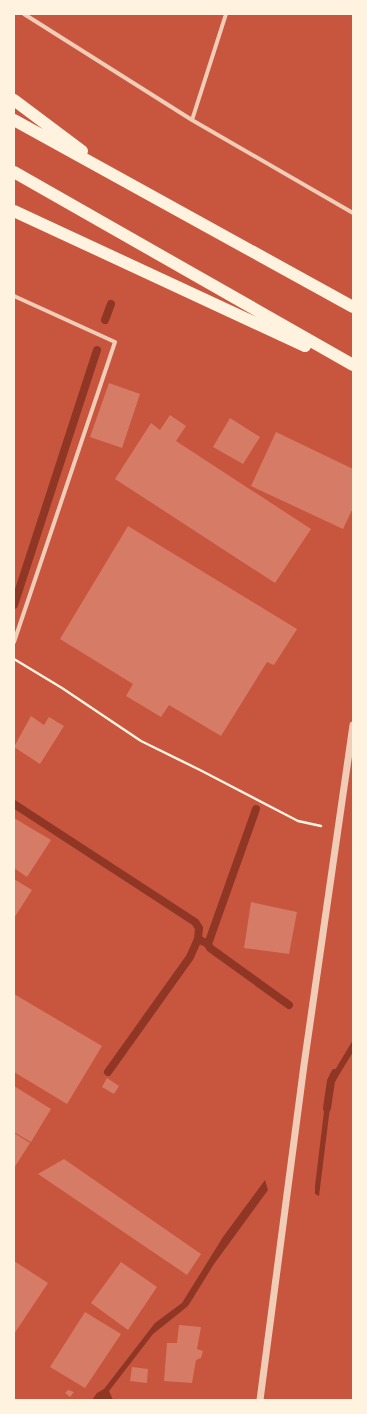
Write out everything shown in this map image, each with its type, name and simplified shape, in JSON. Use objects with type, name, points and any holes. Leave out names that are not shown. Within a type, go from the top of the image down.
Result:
[{"type":"highway","points":[[14,100],[117,177]]},
{"type":"highway","points":[[14,120],[353,307]]},
{"type":"highway","points":[[14,172],[353,367]]},
{"type":"highway","points":[[14,211],[353,367]]},
{"type":"street","points":[[24,14],[192,120],[353,213]]},
{"type":"street","points":[[192,120],[226,14]]},
{"type":"street","points":[[14,296],[114,342],[14,642]]},
{"type":"street","points":[[260,1400],[304,1065],[353,725]]},
{"type":"path","points":[[14,659],[62,688],[141,741],[298,821],[338,830]]},
{"type":"shaded area","points":[[353,1040],[353,1052],[334,1083],[329,1080]]},
{"type":"shaded area","points":[[326,1095],[331,1099],[319,1196],[315,1194],[315,1186]]},
{"type":"shaded area","points":[[265,1180],[268,1190],[214,1264],[188,1306],[153,1334],[109,1391],[113,1400],[92,1400],[97,1393],[104,1389],[155,1323],[182,1303],[223,1237]]},
{"type":"building","points":[[109,383],[140,394],[122,448],[90,437]]},
{"type":"building","points":[[170,415],[186,426],[176,441],[311,529],[275,583],[115,479],[151,423],[160,430]]},
{"type":"building","points":[[230,418],[260,437],[243,464],[213,447]]},
{"type":"building","points":[[276,432],[353,469],[353,508],[343,529],[251,486]]},
{"type":"building","points":[[128,526],[297,629],[274,665],[267,662],[221,736],[169,705],[161,717],[126,696],[133,684],[60,639]]},
{"type":"building","points":[[31,716],[44,725],[49,717],[64,726],[40,764],[14,747]]},
{"type":"building","points":[[14,818],[51,840],[27,877],[14,868]]},
{"type":"building","points":[[14,879],[32,890],[14,918]]},
{"type":"building","points":[[251,902],[297,912],[289,954],[244,948]]},
{"type":"building","points":[[14,994],[102,1046],[67,1104],[14,1072]]},
{"type":"building","points":[[107,1078],[119,1086],[114,1094],[102,1087]]},
{"type":"building","points":[[14,1086],[51,1109],[31,1142],[14,1132]]},
{"type":"building","points":[[14,1133],[30,1143],[14,1168]]},
{"type":"building","points":[[64,1159],[201,1254],[187,1275],[38,1174]]},
{"type":"building","points":[[14,1261],[48,1283],[14,1334]]},
{"type":"building","points":[[121,1262],[157,1287],[128,1330],[91,1303]]},
{"type":"building","points":[[85,1312],[121,1334],[85,1388],[50,1367]]},
{"type":"building","points":[[179,1325],[201,1327],[197,1349],[203,1351],[201,1358],[196,1360],[192,1383],[164,1381],[167,1343],[177,1343]]},
{"type":"building","points":[[132,1367],[148,1369],[147,1383],[130,1381]]},
{"type":"building","points":[[68,1390],[74,1392],[70,1397],[65,1393]]},
{"type":"waterway","points":[[105,320],[111,304]]},
{"type":"waterway","points":[[14,605],[97,350]]},
{"type":"waterway","points":[[14,804],[195,922],[199,928],[198,939],[190,957],[108,1072]]},
{"type":"waterway","points":[[208,944],[256,809]]},
{"type":"waterway","points":[[198,939],[208,944],[210,948],[289,1005]]},
{"type":"waterway","points":[[327,1108],[331,1081],[335,1073]]}]
